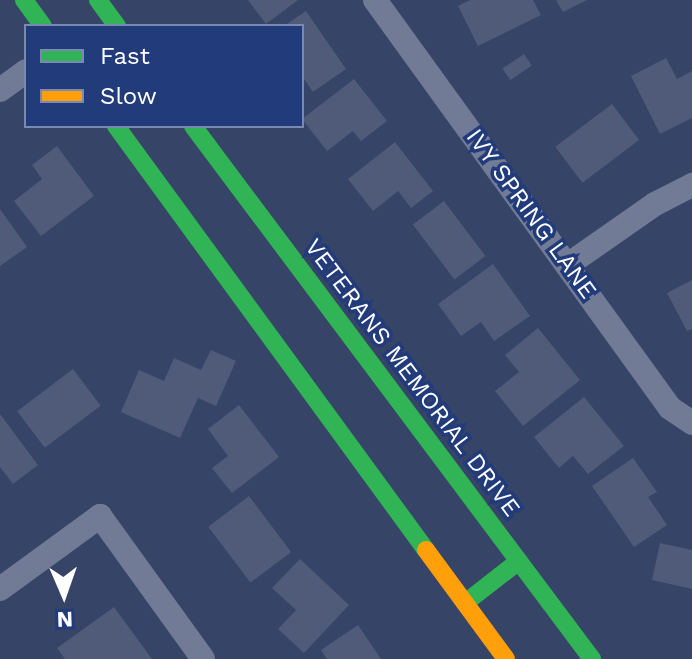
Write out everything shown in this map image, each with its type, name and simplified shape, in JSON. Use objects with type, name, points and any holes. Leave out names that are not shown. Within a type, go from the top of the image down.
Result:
[{"type":"main road","points":[[24,0],[42,24]]},
{"type":"main road","points":[[117,128],[506,659]]},
{"type":"main road","name":"VETERANS MEMORIAL DRIVE","points":[[194,128],[592,659]]},
{"type":"main road","points":[[465,603],[519,561]]},
{"type":"street","name":"IVY SPRING LANE","points":[[375,0],[569,264],[670,408],[692,423]]},
{"type":"street","points":[[0,90],[24,72]]},
{"type":"street","points":[[569,264],[655,204],[692,185]]},
{"type":"street","points":[[0,589],[100,516],[203,659]]},
{"type":"building","points":[[248,0],[298,0],[266,24]]},
{"type":"building","points":[[470,0],[533,0],[541,15],[478,46],[458,6]]},
{"type":"building","points":[[556,0],[587,0],[563,12]]},
{"type":"building","points":[[306,11],[346,69],[313,92],[304,79],[304,24],[287,24]]},
{"type":"building","points":[[524,54],[532,66],[510,80],[502,69]]},
{"type":"building","points":[[666,58],[677,79],[692,71],[692,118],[660,134],[631,76]]},
{"type":"building","points":[[354,79],[387,121],[361,141],[353,131],[327,151],[304,117]]},
{"type":"building","points":[[612,104],[639,140],[582,183],[555,147]]},
{"type":"building","points":[[395,142],[433,191],[411,208],[398,191],[373,211],[348,179]]},
{"type":"building","points":[[57,146],[94,196],[41,236],[14,201],[42,179],[32,165]]},
{"type":"building","points":[[444,201],[486,256],[454,280],[413,224]]},
{"type":"building","points":[[0,209],[27,247],[0,266]]},
{"type":"building","points":[[493,264],[530,316],[494,341],[481,322],[461,336],[438,304]]},
{"type":"building","points":[[692,280],[692,329],[687,331],[667,293]]},
{"type":"building","points":[[538,328],[580,380],[523,426],[495,391],[519,372],[505,355]]},
{"type":"building","points":[[211,350],[236,361],[216,406],[198,398],[180,438],[121,412],[139,370],[164,381],[174,358],[201,370]]},
{"type":"building","points":[[73,369],[101,406],[45,448],[17,411]]},
{"type":"building","points":[[584,397],[624,446],[588,474],[573,456],[559,468],[534,437]]},
{"type":"building","points":[[239,405],[279,457],[232,493],[212,468],[228,456],[208,429]]},
{"type":"building","points":[[0,414],[38,465],[13,484],[0,467]]},
{"type":"building","points":[[633,458],[657,492],[648,497],[667,525],[634,547],[592,486]]},
{"type":"building","points":[[249,496],[291,552],[250,583],[208,527]]},
{"type":"building","points":[[660,543],[692,550],[692,589],[652,580]]},
{"type":"building","points":[[300,559],[349,605],[304,653],[278,629],[296,610],[272,588]]},
{"type":"building","points":[[114,607],[152,659],[65,659],[57,648]]},
{"type":"building","points":[[358,625],[381,659],[327,659],[321,650]]},
{"type":"traffic: fast","points":[[24,0],[42,24]]},
{"type":"traffic: fast","points":[[98,0],[116,24]]},
{"type":"traffic: fast","points":[[117,128],[426,550]]},
{"type":"traffic: fast","points":[[194,128],[592,659]]},
{"type":"traffic: fast","points":[[465,603],[519,561]]},
{"type":"traffic: slow","points":[[426,550],[506,659]]}]
